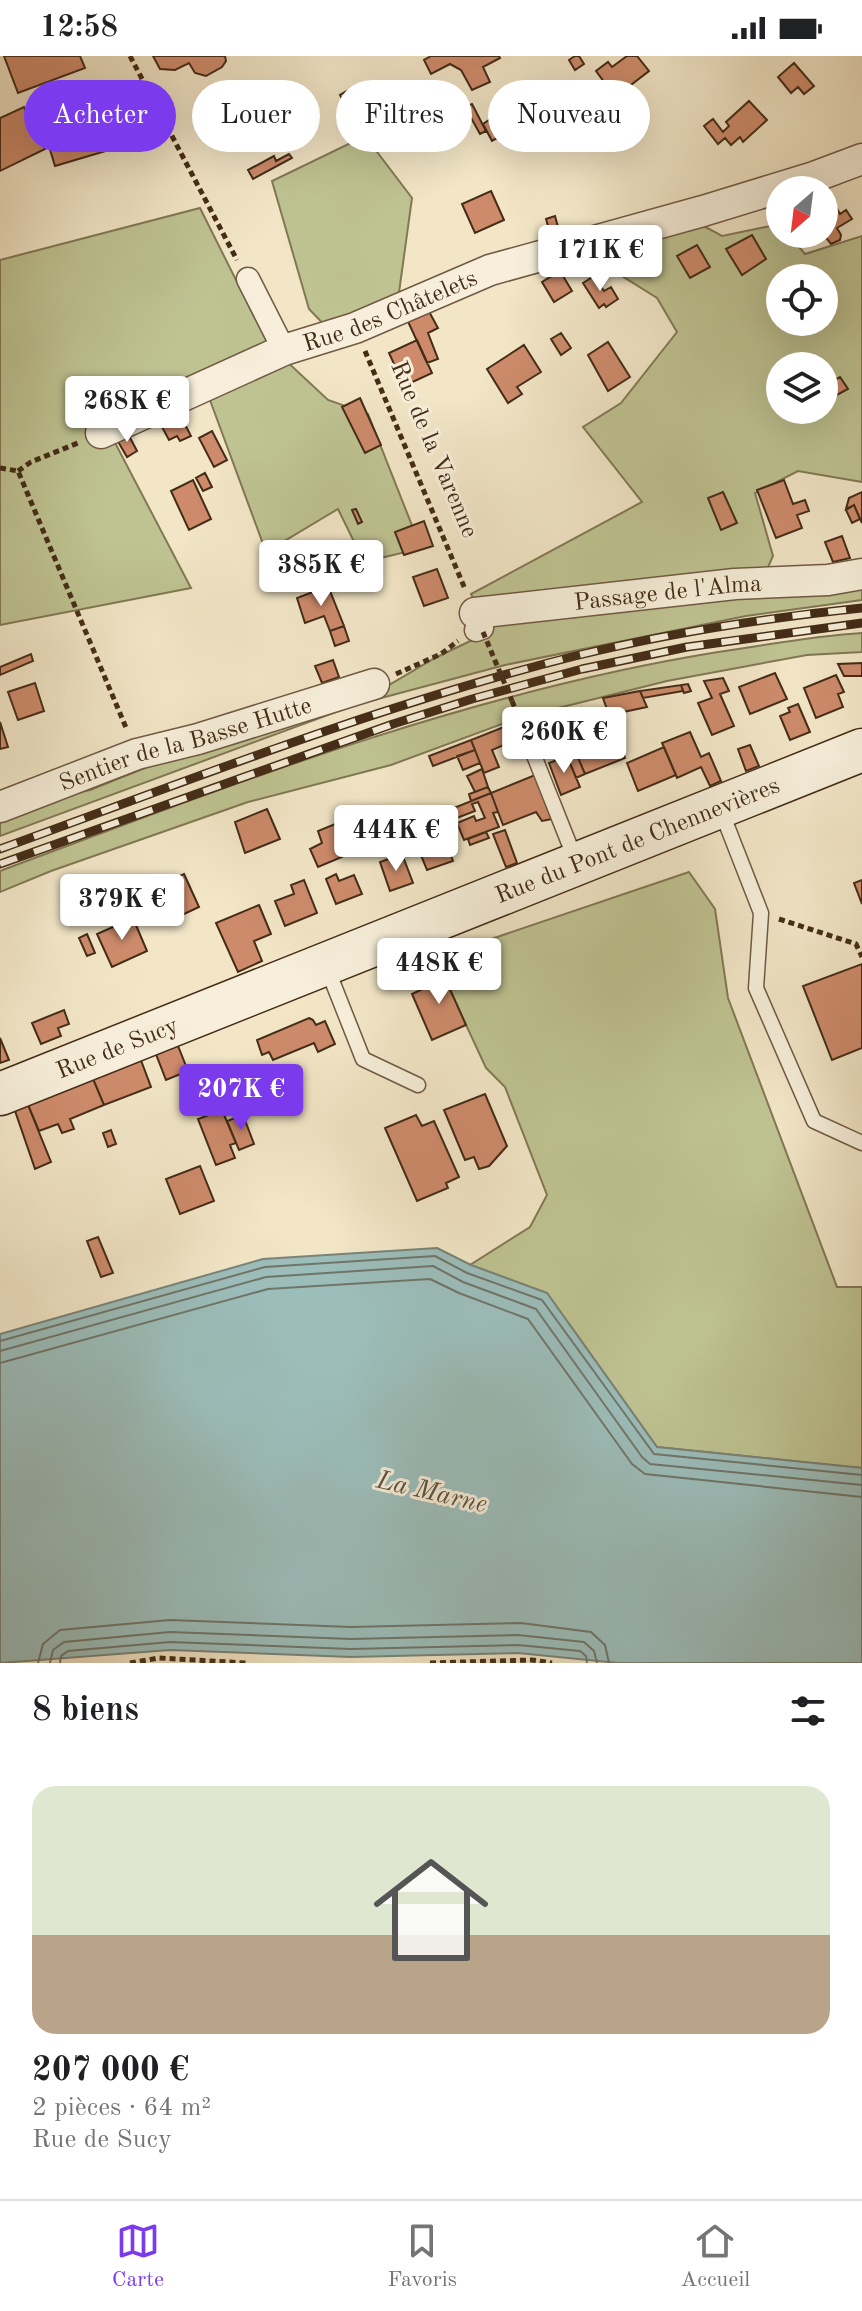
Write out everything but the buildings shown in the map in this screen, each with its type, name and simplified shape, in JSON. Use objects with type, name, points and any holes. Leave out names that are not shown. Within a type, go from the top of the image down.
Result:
[{"type":"main road","name":"Rue du Pont de Chennevières","points":[[235,1000],[862,750]]},
{"type":"main road","name":"Rue de Sucy","points":[[0,1094],[235,1000]]},
{"type":"street","name":"Rue des Châtelets","points":[[101,433],[284,350],[355,328],[490,270],[703,211],[862,159]]},
{"type":"street","points":[[248,279],[284,350]]},
{"type":"street","name":"Passage de l'Alma","points":[[476,624],[622,599],[735,584],[828,580],[862,574]]},
{"type":"street","name":"Sentier de la Basse Hutte","points":[[0,807],[137,754],[198,739],[374,684]]},
{"type":"lane","points":[[535,758],[577,865]]},
{"type":"lane","points":[[720,808],[761,913],[756,988],[814,1121],[862,1143]]},
{"type":"lane","points":[[326,964],[363,1059],[418,1085]]},
{"type":"path","points":[[130,56],[248,279]]},
{"type":"path","name":"Rue de la Varenne","points":[[359,338],[462,581]]},
{"type":"path","points":[[0,468],[18,471],[31,462],[101,433]]},
{"type":"path","points":[[18,471],[121,717]]},
{"type":"path","points":[[374,684],[441,654],[476,624],[535,758]]},
{"type":"path","points":[[761,913],[856,944],[862,957]]},
{"type":"path","points":[[130,1663],[159,1658],[246,1663]]},
{"type":"path","points":[[430,1663],[532,1660],[552,1663]]},
{"type":"green space","points":[[336,150],[377,152],[412,198],[397,307],[333,334],[309,309],[272,181]]},
{"type":"green space","points":[[200,208],[268,344],[328,400],[368,414],[413,528],[414,550],[364,562],[338,509],[266,552],[200,373],[101,416],[191,588],[0,625],[0,260]]},
{"type":"green space","points":[[698,223],[722,236],[766,227],[766,248],[800,248],[805,254],[824,248],[838,248],[838,244],[862,236],[862,482],[798,471],[755,493],[773,556],[756,594],[862,588],[862,600],[746,616],[505,665],[355,705],[435,658],[489,632],[471,594],[642,502],[583,427],[621,403],[677,332],[657,298],[582,251]]},
{"type":"green space","points":[[862,633],[862,652],[807,655],[667,681],[518,718],[391,765],[248,802],[0,892],[0,871],[176,805],[444,716],[626,669],[718,652]]},
{"type":"green space","points":[[355,705],[0,836],[0,813],[32,802],[90,790],[180,754]]},
{"type":"green space","points":[[689,872],[715,909],[728,998],[837,1287],[862,1287],[862,1468],[657,1447],[547,1293],[470,1265],[530,1227],[547,1195],[505,1087],[486,1068],[435,958]]},
{"type":"water","name":"La Marne","points":[[437,1248],[471,1265],[547,1293],[657,1447],[862,1468],[862,1663],[618,1663],[518,1653],[351,1657],[170,1650],[0,1663],[0,1334],[263,1259]]},
{"type":"railway","points":[[0,849],[357,720],[502,676],[575,656],[682,633],[862,608]]},
{"type":"railway","points":[[0,864],[393,724],[472,699],[582,669],[687,647],[862,623]]}]
